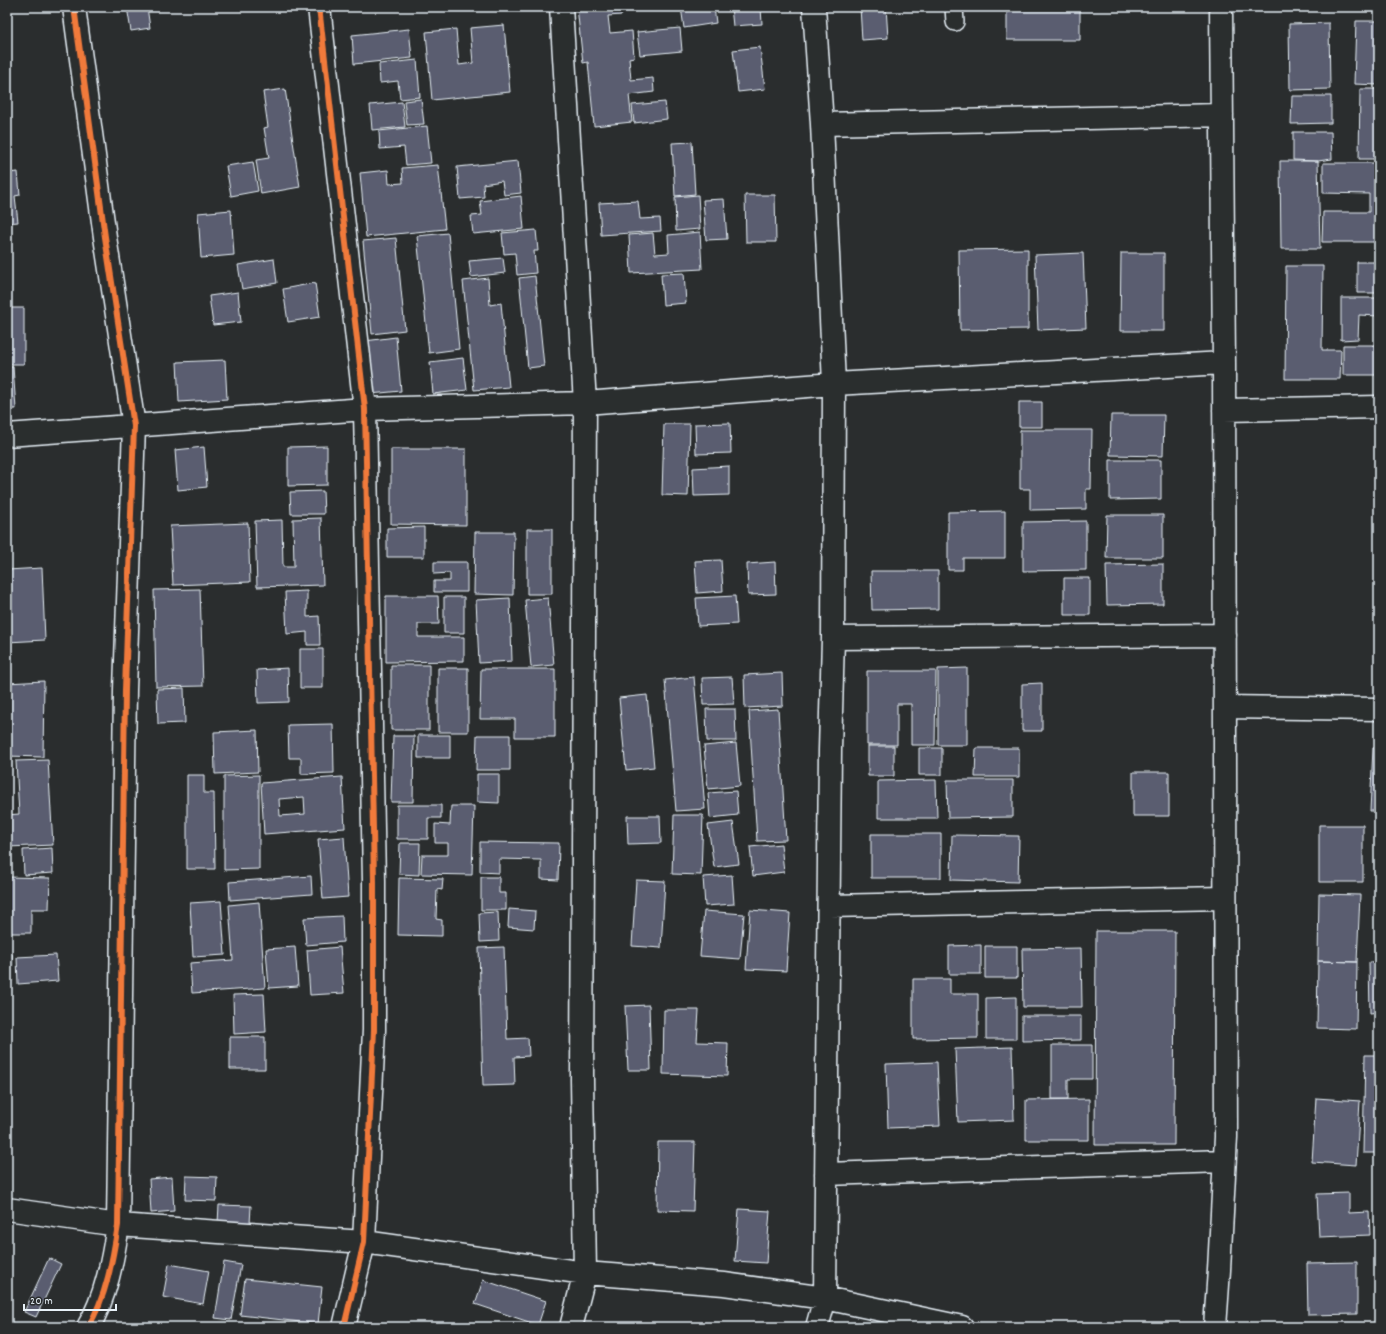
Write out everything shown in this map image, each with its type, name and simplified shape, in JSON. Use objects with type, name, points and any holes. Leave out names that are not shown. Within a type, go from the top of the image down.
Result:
[{"type":"street","points":[[74,7],[104,237],[134,426],[125,690],[118,1225],[113,1260],[95,1315],[88,1327]]},
{"type":"street","points":[[319,7],[365,409],[373,873],[374,1030],[364,1242],[344,1327]]},
{"type":"street","points":[[561,7],[585,403],[582,1072],[585,1273],[571,1327]]},
{"type":"street","points":[[814,7],[822,124],[834,384],[833,638],[830,750],[825,1298],[817,1327]]},
{"type":"street","points":[[1215,1327],[1226,1137],[1222,7]]},
{"type":"street","points":[[822,124],[1222,115]]},
{"type":"street","points":[[7,435],[365,409],[585,403],[834,384],[1224,363]]},
{"type":"street","points":[[1224,410],[1379,407]]},
{"type":"street","points":[[833,638],[1224,635]]},
{"type":"street","points":[[1224,707],[1379,709]]},
{"type":"street","points":[[829,906],[1225,898]]},
{"type":"street","points":[[826,1174],[1224,1161]]},
{"type":"street","points":[[7,1209],[118,1225],[364,1242],[585,1273],[724,1284],[825,1298],[962,1327]]},
{"type":"building","points":[[127,7],[147,7],[150,28],[131,31]]},
{"type":"building","points":[[577,7],[621,7],[622,15],[608,16],[610,33],[632,31],[634,57],[629,58],[631,80],[653,78],[654,92],[629,95],[632,122],[594,126],[588,62],[583,63]]},
{"type":"building","points":[[681,7],[714,7],[716,23],[684,28]]},
{"type":"building","points":[[731,7],[761,7],[762,24],[733,26]]},
{"type":"building","points":[[860,7],[886,7],[888,38],[862,40]]},
{"type":"building","points":[[1007,7],[1080,7],[1080,40],[1007,40]]},
{"type":"building","points":[[1356,21],[1379,21],[1379,85],[1354,84]]},
{"type":"building","points":[[1329,23],[1330,89],[1290,90],[1289,24]]},
{"type":"building","points":[[504,25],[510,92],[432,100],[426,32],[456,29],[459,65],[473,63],[470,28]]},
{"type":"building","points":[[680,28],[682,51],[640,55],[637,32]]},
{"type":"building","points":[[409,29],[412,58],[354,64],[352,35]]},
{"type":"building","points":[[760,47],[765,89],[738,92],[733,50]]},
{"type":"building","points":[[417,60],[420,97],[400,99],[398,81],[380,83],[379,64]]},
{"type":"building","points":[[285,89],[300,187],[261,194],[256,160],[269,158],[264,128],[268,127],[263,92]]},
{"type":"building","points":[[1360,89],[1379,89],[1379,159],[1359,159]]},
{"type":"building","points":[[1292,96],[1331,96],[1331,123],[1291,124]]},
{"type":"building","points":[[421,99],[424,124],[407,125],[404,101]]},
{"type":"building","points":[[402,102],[405,127],[372,130],[370,105]]},
{"type":"building","points":[[665,102],[667,119],[634,123],[632,105]]},
{"type":"building","points":[[427,126],[431,163],[406,165],[404,147],[380,149],[379,131]]},
{"type":"building","points":[[1293,132],[1331,132],[1332,159],[1318,161],[1293,160]]},
{"type":"building","points":[[692,142],[695,194],[675,196],[672,143]]},
{"type":"building","points":[[518,161],[521,193],[504,195],[502,181],[483,184],[484,197],[460,199],[457,167]]},
{"type":"building","points":[[1280,161],[1318,161],[1320,249],[1281,249]]},
{"type":"building","points":[[253,162],[258,191],[231,196],[226,166]]},
{"type":"building","points":[[1323,163],[1379,163],[1379,242],[1322,242],[1323,212],[1369,212],[1369,194],[1323,193]]},
{"type":"building","points":[[438,165],[445,229],[366,237],[360,173],[388,170],[389,184],[403,183],[402,168]]},
{"type":"building","points":[[18,172],[20,195],[15,196],[18,222],[7,223],[7,173]]},
{"type":"building","points":[[698,195],[700,229],[676,231],[675,197]]},
{"type":"building","points":[[745,195],[775,195],[776,242],[746,242]]},
{"type":"building","points":[[521,196],[524,229],[473,234],[471,216],[482,215],[480,201]]},
{"type":"building","points":[[724,199],[727,239],[706,240],[703,200]]},
{"type":"building","points":[[638,201],[640,219],[660,218],[661,231],[601,235],[599,203]]},
{"type":"building","points":[[231,210],[234,255],[201,258],[198,213]]},
{"type":"building","points":[[536,230],[538,251],[534,251],[536,273],[517,275],[515,253],[504,254],[502,233]]},
{"type":"building","points":[[700,232],[702,269],[631,273],[629,235],[653,233],[655,254],[669,253],[668,235]]},
{"type":"building","points":[[448,233],[459,349],[429,353],[417,236]]},
{"type":"building","points":[[396,238],[405,330],[372,334],[363,241]]},
{"type":"building","points":[[1028,249],[1028,329],[960,330],[959,250]]},
{"type":"building","points":[[1083,253],[1086,328],[1038,330],[1035,255]]},
{"type":"building","points":[[1121,253],[1164,253],[1164,331],[1120,331]]},
{"type":"building","points":[[503,258],[505,273],[471,277],[469,261]]},
{"type":"building","points":[[274,259],[277,283],[242,289],[238,265]]},
{"type":"building","points":[[1357,262],[1379,262],[1379,293],[1357,293]]},
{"type":"building","points":[[1286,266],[1323,266],[1322,350],[1341,350],[1340,379],[1285,379]]},
{"type":"building","points":[[684,273],[686,303],[663,305],[661,274]]},
{"type":"building","points":[[535,276],[544,366],[528,368],[519,278]]},
{"type":"building","points":[[488,278],[490,305],[501,303],[509,387],[474,390],[463,281]]},
{"type":"building","points":[[315,283],[320,317],[288,322],[283,289]]},
{"type":"building","points":[[238,292],[241,322],[213,325],[209,296]]},
{"type":"building","points":[[1341,298],[1379,298],[1379,316],[1359,315],[1358,339],[1341,340]]},
{"type":"building","points":[[7,308],[24,308],[24,364],[7,364]]},
{"type":"building","points":[[396,337],[401,391],[370,394],[365,341]]},
{"type":"building","points":[[1343,345],[1379,345],[1379,375],[1343,375]]},
{"type":"building","points":[[463,358],[467,390],[433,394],[430,362]]},
{"type":"building","points":[[225,360],[227,399],[179,402],[177,362]]},
{"type":"building","points":[[7,367],[13,367],[16,409],[7,409]]},
{"type":"building","points":[[1019,402],[1042,402],[1042,427],[1019,427]]},
{"type":"building","points":[[1111,415],[1164,415],[1163,456],[1110,455]]},
{"type":"building","points":[[730,423],[731,453],[696,454],[695,424]]},
{"type":"building","points":[[664,424],[690,424],[688,496],[662,495]]},
{"type":"building","points":[[1020,430],[1092,430],[1091,489],[1086,489],[1086,509],[1030,510],[1030,489],[1020,489]]},
{"type":"building","points":[[327,446],[327,485],[288,486],[288,447]]},
{"type":"building","points":[[204,447],[207,487],[178,490],[175,450]]},
{"type":"building","points":[[391,449],[466,449],[466,525],[391,524]]},
{"type":"building","points":[[1110,460],[1161,460],[1161,499],[1110,500]]},
{"type":"building","points":[[729,466],[729,495],[694,496],[693,468]]},
{"type":"building","points":[[323,491],[324,514],[291,514],[290,492]]},
{"type":"building","points":[[1005,511],[1005,558],[963,558],[963,570],[948,570],[948,512]]},
{"type":"building","points":[[1107,515],[1163,515],[1163,558],[1106,558]]},
{"type":"building","points":[[321,518],[323,585],[257,587],[255,521],[282,520],[283,567],[294,567],[293,519]]},
{"type":"building","points":[[1086,521],[1086,570],[1023,571],[1023,522]]},
{"type":"building","points":[[248,523],[250,582],[173,585],[170,526]]},
{"type":"building","points":[[424,527],[424,557],[387,557],[387,528]]},
{"type":"building","points":[[527,529],[552,529],[552,594],[527,594]]},
{"type":"building","points":[[475,532],[514,532],[513,595],[474,594]]},
{"type":"building","points":[[721,560],[723,591],[697,593],[695,561]]},
{"type":"building","points":[[434,562],[467,562],[467,592],[434,592],[434,581],[450,581],[450,573],[434,574]]},
{"type":"building","points":[[775,562],[776,594],[748,595],[747,564]]},
{"type":"building","points":[[1163,564],[1163,604],[1107,605],[1106,565]]},
{"type":"building","points":[[42,568],[45,640],[7,642],[7,570]]},
{"type":"building","points":[[871,571],[938,571],[938,609],[872,610]]},
{"type":"building","points":[[1064,578],[1090,578],[1090,615],[1064,615]]},
{"type":"building","points":[[200,589],[203,686],[156,687],[154,590]]},
{"type":"building","points":[[307,591],[307,617],[319,616],[320,645],[307,645],[307,632],[287,634],[285,592]]},
{"type":"building","points":[[386,596],[438,596],[439,624],[418,624],[418,637],[464,637],[464,661],[386,662]]},
{"type":"building","points":[[735,596],[737,624],[698,626],[696,598]]},
{"type":"building","points":[[444,597],[464,597],[464,633],[444,633]]},
{"type":"building","points":[[510,598],[512,661],[479,663],[476,600]]},
{"type":"building","points":[[548,598],[554,665],[531,667],[525,600]]},
{"type":"building","points":[[300,649],[323,649],[323,688],[300,688]]},
{"type":"building","points":[[391,665],[429,665],[429,730],[391,730]]},
{"type":"building","points":[[288,668],[289,702],[258,703],[257,670]]},
{"type":"building","points":[[438,668],[468,668],[468,732],[438,732]]},
{"type":"building","points":[[967,668],[967,745],[938,745],[938,669]]},
{"type":"building","points":[[481,669],[555,669],[555,737],[515,737],[515,719],[480,719]]},
{"type":"building","points":[[867,671],[936,671],[935,745],[911,745],[911,704],[897,704],[897,745],[867,745]]},
{"type":"building","points":[[782,673],[783,706],[745,708],[744,675]]},
{"type":"building","points":[[694,677],[705,809],[676,811],[665,680]]},
{"type":"building","points":[[732,677],[734,704],[703,705],[702,678]]},
{"type":"building","points":[[44,681],[43,757],[7,756],[7,683]]},
{"type":"building","points":[[1042,683],[1042,731],[1022,731],[1022,684]]},
{"type":"building","points":[[184,688],[185,723],[158,724],[157,689]]},
{"type":"building","points":[[647,695],[654,767],[626,770],[619,698]]},
{"type":"building","points":[[706,709],[735,709],[736,741],[707,741]]},
{"type":"building","points":[[778,709],[786,840],[757,841],[749,711]]},
{"type":"building","points":[[333,724],[334,773],[301,774],[301,758],[289,758],[288,725]]},
{"type":"building","points":[[257,730],[258,772],[215,774],[214,732]]},
{"type":"building","points":[[418,735],[450,735],[450,758],[418,758]]},
{"type":"building","points":[[477,735],[510,735],[510,770],[476,770]]},
{"type":"building","points":[[393,736],[414,736],[413,802],[391,802]]},
{"type":"building","points":[[736,743],[740,786],[708,789],[704,746]]},
{"type":"building","points":[[868,746],[894,746],[894,776],[868,776]]},
{"type":"building","points":[[919,748],[942,748],[942,775],[919,775]]},
{"type":"building","points":[[976,748],[1019,748],[1019,777],[975,777]]},
{"type":"building","points":[[1373,748],[1379,748],[1379,811],[1370,811]]},
{"type":"building","points":[[48,760],[53,845],[8,847],[7,815],[19,814],[16,761]]},
{"type":"building","points":[[1133,772],[1169,772],[1169,816],[1133,816]]},
{"type":"building","points":[[477,774],[499,774],[499,803],[477,802]]},
{"type":"building","points":[[187,775],[204,775],[204,793],[214,793],[215,869],[187,869]]},
{"type":"building","points":[[259,775],[259,869],[224,870],[224,776]]},
{"type":"building","points":[[342,777],[345,828],[264,834],[261,783]],"holes":[[[304,797],[305,814],[280,816],[279,799]]]},
{"type":"building","points":[[936,780],[937,818],[878,818],[878,781]]},
{"type":"building","points":[[947,780],[1013,780],[1013,817],[948,818]]},
{"type":"building","points":[[736,791],[738,815],[710,818],[708,793]]},
{"type":"building","points":[[397,805],[441,805],[441,818],[428,818],[428,839],[397,839]]},
{"type":"building","points":[[451,806],[474,806],[472,875],[421,874],[422,855],[448,855],[448,843],[435,843],[435,824],[450,825]]},
{"type":"building","points":[[674,815],[703,815],[701,875],[672,874]]},
{"type":"building","points":[[627,816],[660,816],[661,843],[628,844]]},
{"type":"building","points":[[733,822],[739,864],[714,867],[708,825]]},
{"type":"building","points":[[1319,825],[1363,825],[1363,882],[1319,882]]},
{"type":"building","points":[[871,834],[941,834],[941,878],[871,878]]},
{"type":"building","points":[[952,835],[1019,836],[1018,882],[951,880]]},
{"type":"building","points":[[344,837],[348,897],[323,899],[318,839]]},
{"type":"building","points":[[480,842],[559,843],[558,880],[541,879],[541,860],[499,859],[499,873],[480,872]]},
{"type":"building","points":[[400,843],[420,843],[419,875],[399,874]]},
{"type":"building","points":[[781,844],[784,872],[753,876],[750,847]]},
{"type":"building","points":[[52,848],[53,873],[24,875],[23,850]]},
{"type":"building","points":[[732,875],[734,904],[705,906],[703,877]]},
{"type":"building","points":[[311,876],[312,894],[230,900],[229,882]]},
{"type":"building","points":[[7,877],[50,878],[49,909],[31,909],[31,933],[7,933]]},
{"type":"building","points":[[481,877],[499,877],[499,893],[506,893],[506,910],[481,910]]},
{"type":"building","points":[[399,878],[443,879],[442,890],[437,889],[436,919],[442,920],[442,936],[398,935]]},
{"type":"building","points":[[636,880],[665,881],[661,948],[632,946]]},
{"type":"building","points":[[1319,894],[1360,895],[1357,962],[1318,961]]},
{"type":"building","points":[[221,901],[225,955],[193,957],[190,903]]},
{"type":"building","points":[[259,902],[265,988],[192,993],[190,963],[233,960],[229,905]]},
{"type":"building","points":[[509,909],[535,911],[534,929],[508,927]]},
{"type":"building","points":[[750,910],[790,913],[786,971],[746,969]]},
{"type":"building","points":[[704,911],[744,914],[740,959],[700,956]]},
{"type":"building","points":[[498,912],[499,941],[480,942],[479,913]]},
{"type":"building","points":[[342,916],[343,942],[306,945],[304,918]]},
{"type":"building","points":[[1096,931],[1175,931],[1174,1145],[1095,1145]]},
{"type":"building","points":[[981,945],[981,974],[949,974],[949,946]]},
{"type":"building","points":[[985,946],[1017,946],[1017,978],[985,978]]},
{"type":"building","points":[[295,947],[298,986],[269,988],[266,949]]},
{"type":"building","points":[[340,947],[344,993],[310,995],[307,950]]},
{"type":"building","points":[[504,947],[507,1039],[528,1038],[529,1056],[514,1057],[515,1085],[483,1086],[479,948]]},
{"type":"building","points":[[1081,948],[1082,1007],[1023,1007],[1022,949]]},
{"type":"building","points":[[7,954],[12,954],[12,981],[7,981]]},
{"type":"building","points":[[56,955],[58,981],[18,984],[17,957]]},
{"type":"building","points":[[1318,961],[1357,962],[1356,1029],[1317,1028]]},
{"type":"building","points":[[1369,962],[1379,962],[1379,1012],[1370,1013]]},
{"type":"building","points":[[913,979],[950,979],[950,994],[978,994],[978,1038],[913,1039]]},
{"type":"building","points":[[264,994],[266,1032],[234,1034],[233,995]]},
{"type":"building","points":[[1016,997],[1016,1039],[986,1039],[986,998]]},
{"type":"building","points":[[649,1005],[651,1070],[628,1070],[625,1006]]},
{"type":"building","points":[[664,1010],[699,1010],[697,1042],[728,1043],[727,1076],[663,1074]]},
{"type":"building","points":[[1022,1016],[1081,1016],[1081,1040],[1022,1041]]},
{"type":"building","points":[[1377,1029],[1379,1029],[1379,1050],[1378,1050]]},
{"type":"building","points":[[230,1037],[265,1037],[265,1069],[230,1069]]},
{"type":"building","points":[[1052,1045],[1092,1045],[1092,1079],[1068,1079],[1068,1099],[1052,1099]]},
{"type":"building","points":[[1012,1047],[1014,1120],[958,1122],[955,1049]]},
{"type":"building","points":[[1365,1055],[1379,1055],[1379,1153],[1363,1153]]},
{"type":"building","points":[[937,1062],[940,1126],[888,1128],[886,1064]]},
{"type":"building","points":[[1316,1098],[1360,1101],[1356,1165],[1312,1162]]},
{"type":"building","points":[[1089,1099],[1089,1140],[1026,1140],[1026,1100]]},
{"type":"building","points":[[658,1142],[695,1142],[693,1211],[657,1210]]},
{"type":"building","points":[[186,1176],[217,1177],[216,1201],[185,1200]]},
{"type":"building","points":[[172,1177],[174,1211],[151,1213],[149,1179]]},
{"type":"building","points":[[1349,1193],[1349,1213],[1369,1212],[1370,1235],[1319,1237],[1317,1194]]},
{"type":"building","points":[[219,1205],[251,1206],[250,1224],[218,1223]]},
{"type":"building","points":[[739,1209],[770,1211],[766,1263],[735,1261]]},
{"type":"building","points":[[49,1258],[61,1264],[36,1317],[24,1312]]},
{"type":"building","points":[[224,1262],[241,1265],[231,1320],[215,1318]]},
{"type":"building","points":[[1357,1262],[1357,1314],[1308,1315],[1307,1263]]},
{"type":"building","points":[[169,1264],[209,1271],[203,1304],[163,1297]]},
{"type":"building","points":[[245,1279],[322,1287],[318,1324],[240,1315]]},
{"type":"building","points":[[483,1280],[546,1301],[538,1325],[475,1304]]},
{"type":"cycle path","points":[[74,7],[105,237],[134,426],[125,690],[118,1225],[108,1278],[100,1303],[88,1327]]},
{"type":"cycle path","points":[[319,7],[365,409],[374,881],[374,1030],[364,1242],[344,1327]]}]
